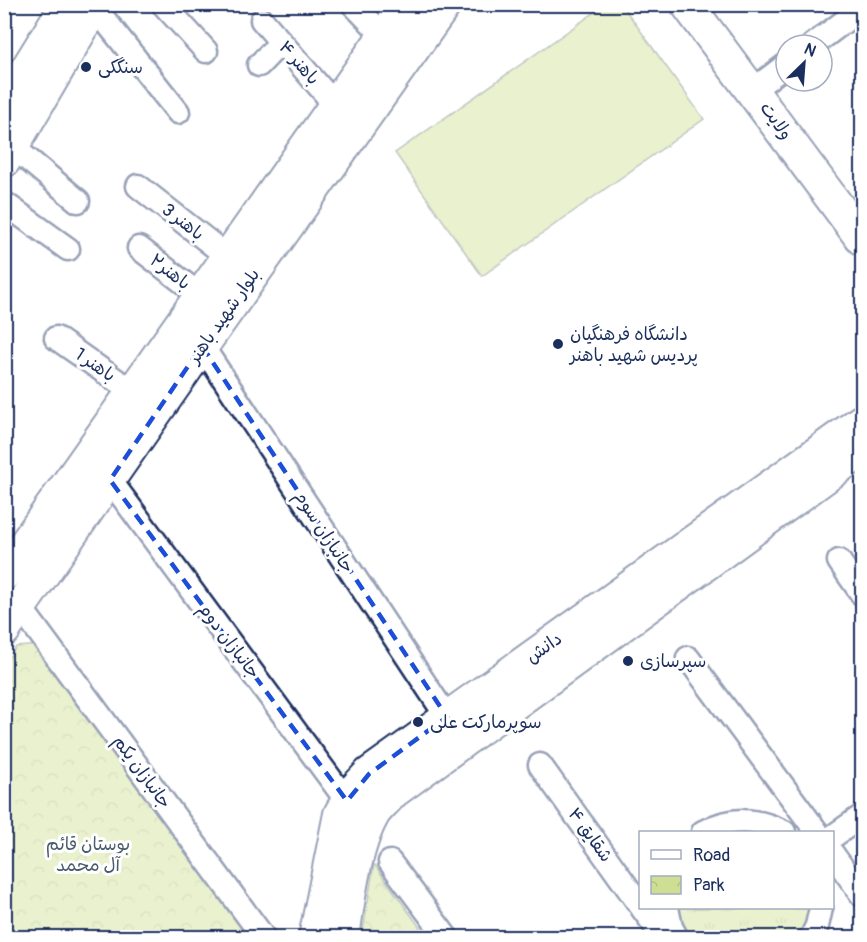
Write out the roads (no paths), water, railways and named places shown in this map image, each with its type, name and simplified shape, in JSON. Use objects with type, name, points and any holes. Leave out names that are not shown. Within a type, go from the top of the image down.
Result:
[{"type":"street","points":[[163,4],[206,51]]},
{"type":"street","points":[[353,4],[385,37]]},
{"type":"street","name":"بلوار شهید باهنر","points":[[4,574],[407,4]]},
{"type":"street","name":"بلوار شهید باهنر","points":[[13,619],[202,346],[445,4]]},
{"type":"street","name":"ولایت","points":[[687,4],[862,239]]},
{"type":"street","points":[[4,106],[87,5]]},
{"type":"street","points":[[87,5],[178,112]]},
{"type":"street","points":[[78,201],[8,154],[87,5]]},
{"type":"street","points":[[829,33],[862,8]]},
{"type":"street","name":"باهنر ۴","points":[[262,20],[336,106]]},
{"type":"street","points":[[259,65],[281,42]]},
{"type":"street","points":[[753,90],[774,74]]},
{"type":"street","name":"باهنر 3","points":[[138,186],[228,257]]},
{"type":"street","points":[[4,203],[68,249]]},
{"type":"street","name":"باهنر۲","points":[[139,248],[201,296]]},
{"type":"street","name":"باهنر 1","points":[[56,338],[133,392]]},
{"type":"street","name":"جانبازان سوم","points":[[202,346],[447,717]]},
{"type":"street","name":"دانش","points":[[315,938],[340,814],[353,791],[369,774],[862,421]]},
{"type":"street","name":"دانش","points":[[343,938],[349,896],[366,830],[375,811],[393,792],[862,450]]},
{"type":"street","name":"جانبازان دوم","points":[[110,480],[347,801]]},
{"type":"street","points":[[839,561],[862,594]]},
{"type":"street","name":"جانبازان یکم","points":[[13,619],[264,938]]},
{"type":"street","points":[[688,658],[816,831]]},
{"type":"street","name":"شقایق ۴","points":[[540,765],[639,903]]},
{"type":"street","points":[[834,836],[862,816]]},
{"type":"street","points":[[705,831],[719,824],[744,820],[769,825],[782,831]]},
{"type":"street","points":[[834,856],[862,895]]},
{"type":"street","points":[[390,862],[447,938]]},
{"type":"street","name":"شقایق ۴","points":[[643,909],[664,938]]},
{"type":"street","points":[[667,909],[671,927],[677,938]]},
{"type":"street","points":[[811,938],[817,926],[821,909]]},
{"type":"place","name":"سنگکی","points":[[86,67]]},
{"type":"place","name":"دانشگاه فرهنگیان پردیس شهید باهنر","points":[[558,344]]},
{"type":"place","name":"سپرسازی","points":[[628,661]]},
{"type":"place","name":"سوپرمارکت علی","points":[[418,722]]},
{"type":"park label","name":"بوستان قائم آل محمد","points":[[88,854]]}]
